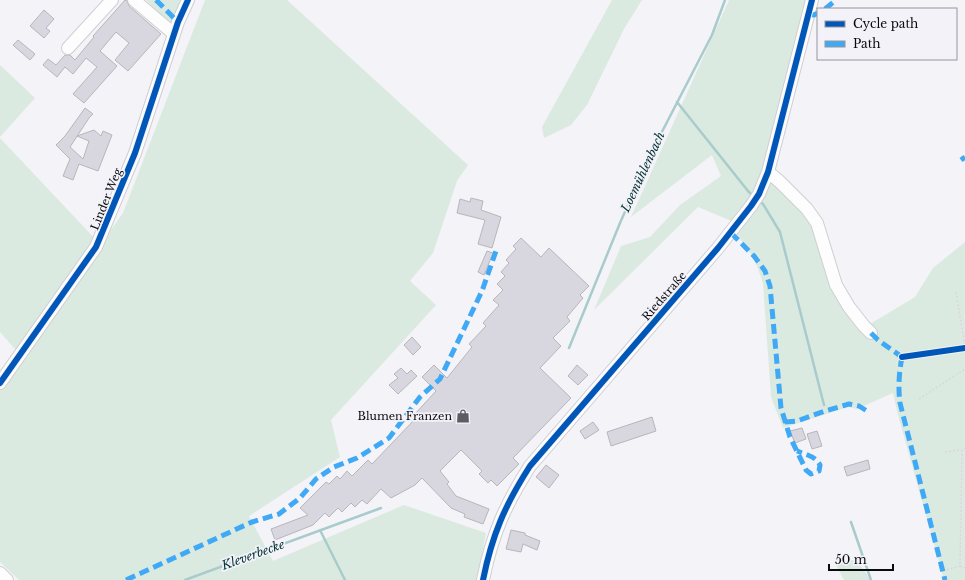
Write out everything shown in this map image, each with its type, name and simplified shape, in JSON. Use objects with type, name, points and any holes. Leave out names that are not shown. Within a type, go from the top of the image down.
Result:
[{"type":"street","points":[[68,48],[112,0]]},
{"type":"street","points":[[134,0],[174,34]]},
{"type":"street","name":"Linder Weg","points":[[0,383],[96,247],[135,153],[174,34],[188,0]]},
{"type":"street","name":"Riedstraße","points":[[483,580],[489,553],[500,518],[518,483],[530,466],[718,248],[756,198],[768,172],[812,0]]},
{"type":"street","points":[[768,172],[807,209],[817,224],[836,285],[849,307],[871,333]]},
{"type":"street","points":[[0,574],[7,580]]},
{"type":"path","points":[[956,292],[965,346]]},
{"type":"path","points":[[919,399],[965,370]]},
{"type":"path","points":[[945,452],[962,450],[965,448]]},
{"type":"path","points":[[960,566],[962,450]]},
{"type":"path","points":[[943,571],[960,566],[965,568]]},
{"type":"shaded area","points":[[146,0],[186,0],[174,28]]},
{"type":"shaded area","points":[[205,0],[287,0],[468,165],[457,181],[433,253],[410,281],[436,305],[331,420],[340,457],[249,516],[273,561],[404,505],[486,533],[477,580],[19,580],[0,562],[0,384],[21,356],[0,332],[0,138],[99,243],[28,345],[123,213]]},
{"type":"shaded area","points":[[612,0],[642,0],[624,29],[587,105],[571,125],[544,138],[542,127]]},
{"type":"shaded area","points":[[729,0],[808,0],[764,165],[749,200],[734,222],[698,207],[594,310],[621,246],[650,237],[680,205],[721,176],[712,155],[631,217]]},
{"type":"shaded area","points":[[0,65],[35,98],[0,137]]},
{"type":"shaded area","points":[[771,180],[812,221],[860,330],[915,297],[933,268],[965,242],[965,580],[944,580],[893,393],[857,409],[848,407],[783,428],[771,397],[763,284],[752,257],[736,234]]},
{"type":"shaded area","points":[[856,559],[871,580],[844,580],[836,565]]},
{"type":"building","points":[[125,0],[129,6],[161,34],[128,71],[115,60],[129,43],[116,32],[100,51],[117,66],[84,103],[73,94],[97,67],[86,58],[73,74],[65,67],[57,77],[43,65],[48,59],[56,65],[65,55],[70,55],[75,60],[94,37],[93,36]]},
{"type":"building","points":[[44,10],[54,19],[46,28],[50,31],[44,38],[30,26]]},
{"type":"building","points":[[18,40],[35,54],[30,60],[13,45]]},
{"type":"building","points":[[85,108],[93,114],[77,136],[94,130],[101,136],[103,131],[112,135],[98,171],[79,164],[73,180],[63,176],[70,159],[56,145],[65,136]],"holes":[[[77,136],[89,141],[83,159],[70,147]]]},
{"type":"building","points":[[471,198],[483,201],[481,210],[501,217],[492,248],[478,244],[485,220],[457,213],[460,199],[470,202]]},
{"type":"building","points":[[521,238],[541,257],[549,248],[589,286],[580,295],[583,298],[567,317],[570,321],[553,338],[561,346],[540,368],[571,398],[513,458],[519,464],[497,486],[491,480],[488,483],[479,474],[482,471],[461,450],[440,471],[449,482],[447,484],[456,496],[489,509],[483,524],[464,517],[465,514],[451,508],[422,478],[415,485],[391,498],[381,489],[367,504],[362,500],[355,507],[351,503],[342,512],[338,508],[329,517],[325,513],[313,525],[275,540],[271,529],[308,515],[300,508],[326,482],[329,484],[337,476],[340,479],[347,471],[352,476],[368,460],[372,464],[415,419],[413,416],[436,391],[422,377],[434,365],[447,378],[472,347],[469,344],[486,326],[483,323],[499,305],[493,300],[503,290],[497,284],[505,276],[501,272],[509,263],[506,260],[516,249],[513,246]]},
{"type":"building","points":[[487,251],[493,253],[484,275],[478,272]]},
{"type":"building","points":[[412,337],[421,347],[413,355],[404,345]]},
{"type":"building","points":[[577,365],[588,375],[578,385],[568,376]]},
{"type":"building","points":[[401,368],[407,374],[411,370],[417,376],[398,394],[389,385],[398,378],[394,374]]},
{"type":"building","points":[[652,417],[656,431],[611,446],[607,432]]},
{"type":"building","points":[[593,422],[599,430],[585,439],[580,431]]},
{"type":"building","points":[[802,428],[806,439],[795,443],[790,431]]},
{"type":"building","points":[[817,431],[822,446],[812,449],[807,434]]},
{"type":"building","points":[[868,460],[870,469],[847,476],[844,467]]},
{"type":"building","points":[[546,465],[559,475],[549,488],[536,477]]},
{"type":"building","points":[[511,530],[525,533],[525,535],[540,541],[537,550],[523,544],[521,552],[506,549]]},
{"type":"waterway","name":"Loemühlenbach","points":[[569,348],[620,223],[650,155],[712,35],[725,0]]},
{"type":"waterway","points":[[677,102],[754,197]]},
{"type":"waterway","points":[[759,201],[763,204],[780,232],[824,405]]},
{"type":"waterway","name":"Kleverbecke","points":[[185,580],[381,508]]},
{"type":"waterway","points":[[851,522],[871,580]]},
{"type":"waterway","name":"Loemühlenbach","points":[[320,530],[345,580]]},
{"type":"marked path","points":[[156,0],[178,22]]},
{"type":"marked path","points":[[826,8],[836,0]]},
{"type":"marked path","points":[[808,14],[814,15],[817,14]]},
{"type":"marked path","points":[[961,160],[965,157]]},
{"type":"marked path","points":[[731,233],[754,256],[765,271],[770,286],[781,408],[790,437],[806,470],[811,474],[819,471],[820,465],[816,460],[797,451]]},
{"type":"marked path","points":[[126,580],[252,522],[279,514],[300,498],[316,479],[334,467],[357,458],[389,438],[420,397],[440,379],[482,291],[496,251]]},
{"type":"marked path","points":[[871,333],[878,340],[902,357],[905,356]]},
{"type":"marked path","points":[[902,357],[899,380],[900,403],[945,580]]},
{"type":"marked path","points":[[785,422],[797,421],[849,404],[859,406],[867,411]]},
{"type":"cycle path","points":[[0,383],[96,247],[135,153],[178,22],[188,0]]},
{"type":"cycle path","points":[[483,580],[495,534],[500,521],[513,494],[530,466],[718,248],[759,194],[768,172],[812,0]]},
{"type":"cycle path","points":[[902,357],[965,348]]},
{"type":"place","name":"Blumen Franzen","points":[[463,416]]}]
